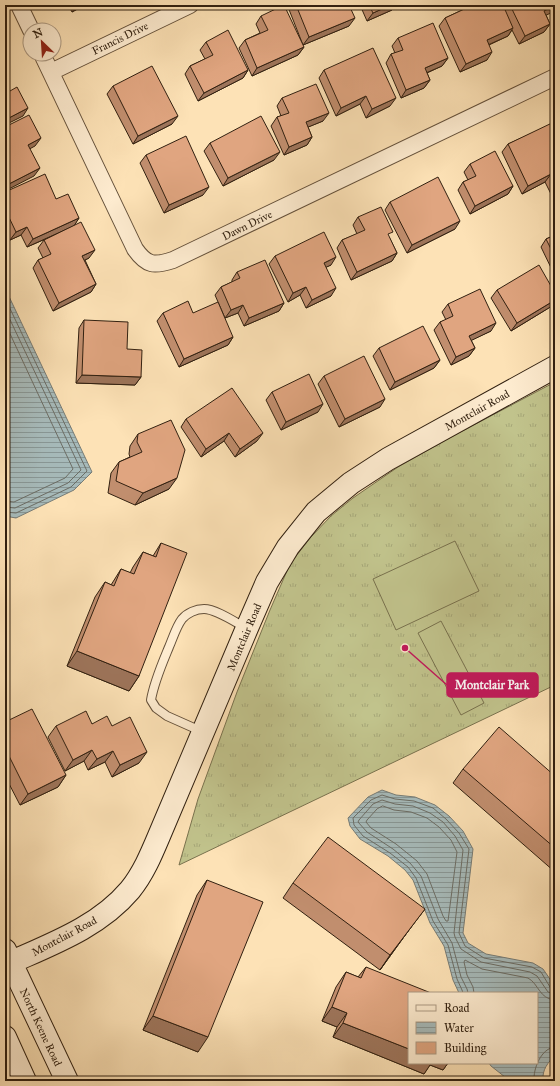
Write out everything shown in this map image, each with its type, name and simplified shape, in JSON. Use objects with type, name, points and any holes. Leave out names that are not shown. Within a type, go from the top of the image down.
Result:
[{"type":"street","points":[[19,5],[27,22]]},
{"type":"street","name":"Francis Drive","points":[[50,72],[190,5]]},
{"type":"street","name":"Dawn Drive","points":[[46,62],[135,249],[142,259],[151,263],[163,263],[173,260],[555,77]]},
{"type":"street","name":"Montclair Road","points":[[7,959],[57,942],[86,927],[110,910],[130,890],[146,866],[267,582],[288,547],[316,512],[351,483],[388,459],[555,367]]},
{"type":"street","name":"North Keene Road","points":[[7,959],[67,1081]]},
{"type":"street","points":[[5,1037],[25,1081]]},
{"type":"lane","points":[[204,732],[167,716],[156,708],[151,700],[153,688],[176,629],[182,618],[196,610],[206,609],[247,628]]},
{"type":"green space","points":[[555,382],[555,685],[179,865],[198,799],[237,692],[290,564],[310,538],[331,516],[353,498],[398,467]]},
{"type":"green space","points":[[455,541],[479,591],[396,630],[373,579]]},
{"type":"green space","points":[[441,621],[484,703],[461,715],[418,633]]},
{"type":"water","points":[[5,288],[92,472],[74,490],[16,518],[5,516]]},
{"type":"water","points":[[382,790],[396,795],[415,797],[435,805],[449,816],[463,831],[473,849],[463,933],[468,943],[486,954],[533,963],[543,969],[555,989],[555,1055],[545,1070],[543,1081],[510,1081],[490,1064],[538,1064],[538,992],[459,992],[453,980],[444,946],[430,923],[413,880],[405,870],[388,856],[360,839],[350,826],[348,818],[368,797]]},
{"type":"building","points":[[284,5],[304,47],[257,68],[245,40],[268,30],[261,16]]},
{"type":"building","points":[[296,5],[349,5],[355,18],[309,37]]},
{"type":"building","points":[[369,5],[391,5],[373,13]]},
{"type":"building","points":[[473,5],[503,5],[513,28],[487,40],[492,52],[466,64],[445,18]]},
{"type":"building","points":[[510,5],[555,5],[544,11],[550,24],[525,36]]},
{"type":"building","points":[[433,23],[448,58],[425,68],[430,80],[406,90],[391,54],[403,50],[398,38]]},
{"type":"building","points":[[228,30],[248,70],[204,93],[190,66],[213,55],[206,42]]},
{"type":"building","points":[[373,48],[396,98],[372,109],[366,96],[341,108],[324,70]]},
{"type":"building","points":[[152,66],[178,116],[138,136],[113,86]]},
{"type":"building","points":[[5,80],[10,91],[17,87],[28,108],[5,120]]},
{"type":"building","points":[[316,84],[329,113],[306,122],[312,137],[289,147],[277,117],[289,113],[282,98]]},
{"type":"building","points":[[29,115],[41,138],[28,145],[40,168],[5,186],[5,127]]},
{"type":"building","points":[[261,116],[280,152],[228,178],[210,143]]},
{"type":"building","points":[[554,122],[555,183],[551,174],[528,186],[508,144]]},
{"type":"building","points":[[186,136],[209,187],[169,205],[146,155]]},
{"type":"building","points":[[495,151],[513,186],[475,206],[463,182],[476,176],[470,164]]},
{"type":"building","points":[[45,174],[56,199],[68,194],[79,218],[33,239],[27,227],[16,232],[5,209],[5,192]]},
{"type":"building","points":[[438,177],[460,221],[412,245],[390,202]]},
{"type":"building","points":[[381,207],[393,232],[388,234],[397,253],[357,272],[342,240],[365,230],[358,217]]},
{"type":"building","points":[[81,222],[95,250],[82,256],[96,284],[59,303],[38,260],[51,254],[44,240]]},
{"type":"building","points":[[324,232],[336,257],[324,263],[336,288],[312,300],[306,287],[293,293],[275,256]]},
{"type":"building","points":[[555,235],[555,257],[546,239]]},
{"type":"building","points":[[265,260],[284,303],[249,318],[243,305],[231,310],[221,287],[240,278],[237,272]]},
{"type":"building","points":[[539,265],[555,293],[555,300],[517,323],[497,290]]},
{"type":"building","points":[[480,289],[496,323],[469,336],[475,348],[456,357],[440,322],[453,316],[448,304]]},
{"type":"building","points":[[188,301],[193,313],[218,302],[233,337],[184,359],[163,313]]},
{"type":"building","points":[[84,320],[128,322],[127,349],[142,350],[141,377],[82,375]]},
{"type":"building","points":[[423,326],[440,360],[395,382],[379,348]]},
{"type":"building","points":[[364,356],[385,399],[345,419],[324,376]]},
{"type":"building","points":[[309,374],[323,404],[286,422],[272,392]]},
{"type":"building","points":[[232,388],[263,433],[240,449],[229,433],[206,449],[186,419]]},
{"type":"building","points":[[171,420],[185,450],[177,478],[143,493],[116,481],[119,462],[142,452],[137,442],[138,434]]},
{"type":"building","points":[[161,543],[187,553],[139,676],[77,651],[105,582],[114,586],[121,569],[134,574],[143,552],[156,557]]},
{"type":"building","points":[[32,709],[66,775],[28,794],[8,754],[5,756],[5,722]]},
{"type":"building","points":[[86,711],[92,724],[107,716],[112,726],[130,717],[147,752],[120,765],[113,751],[97,759],[92,750],[73,760],[56,726]]},
{"type":"building","points":[[499,727],[555,776],[555,848],[463,769]]},
{"type":"building","points":[[328,837],[425,909],[390,955],[293,883]]},
{"type":"building","points":[[207,880],[263,902],[208,1037],[153,1016]]},
{"type":"building","points":[[366,967],[428,992],[408,992],[408,1049],[343,1023],[347,1013],[332,1007],[346,972],[361,978]]},
{"type":"place","name":"Montclair Park","points":[[405,648]]}]
